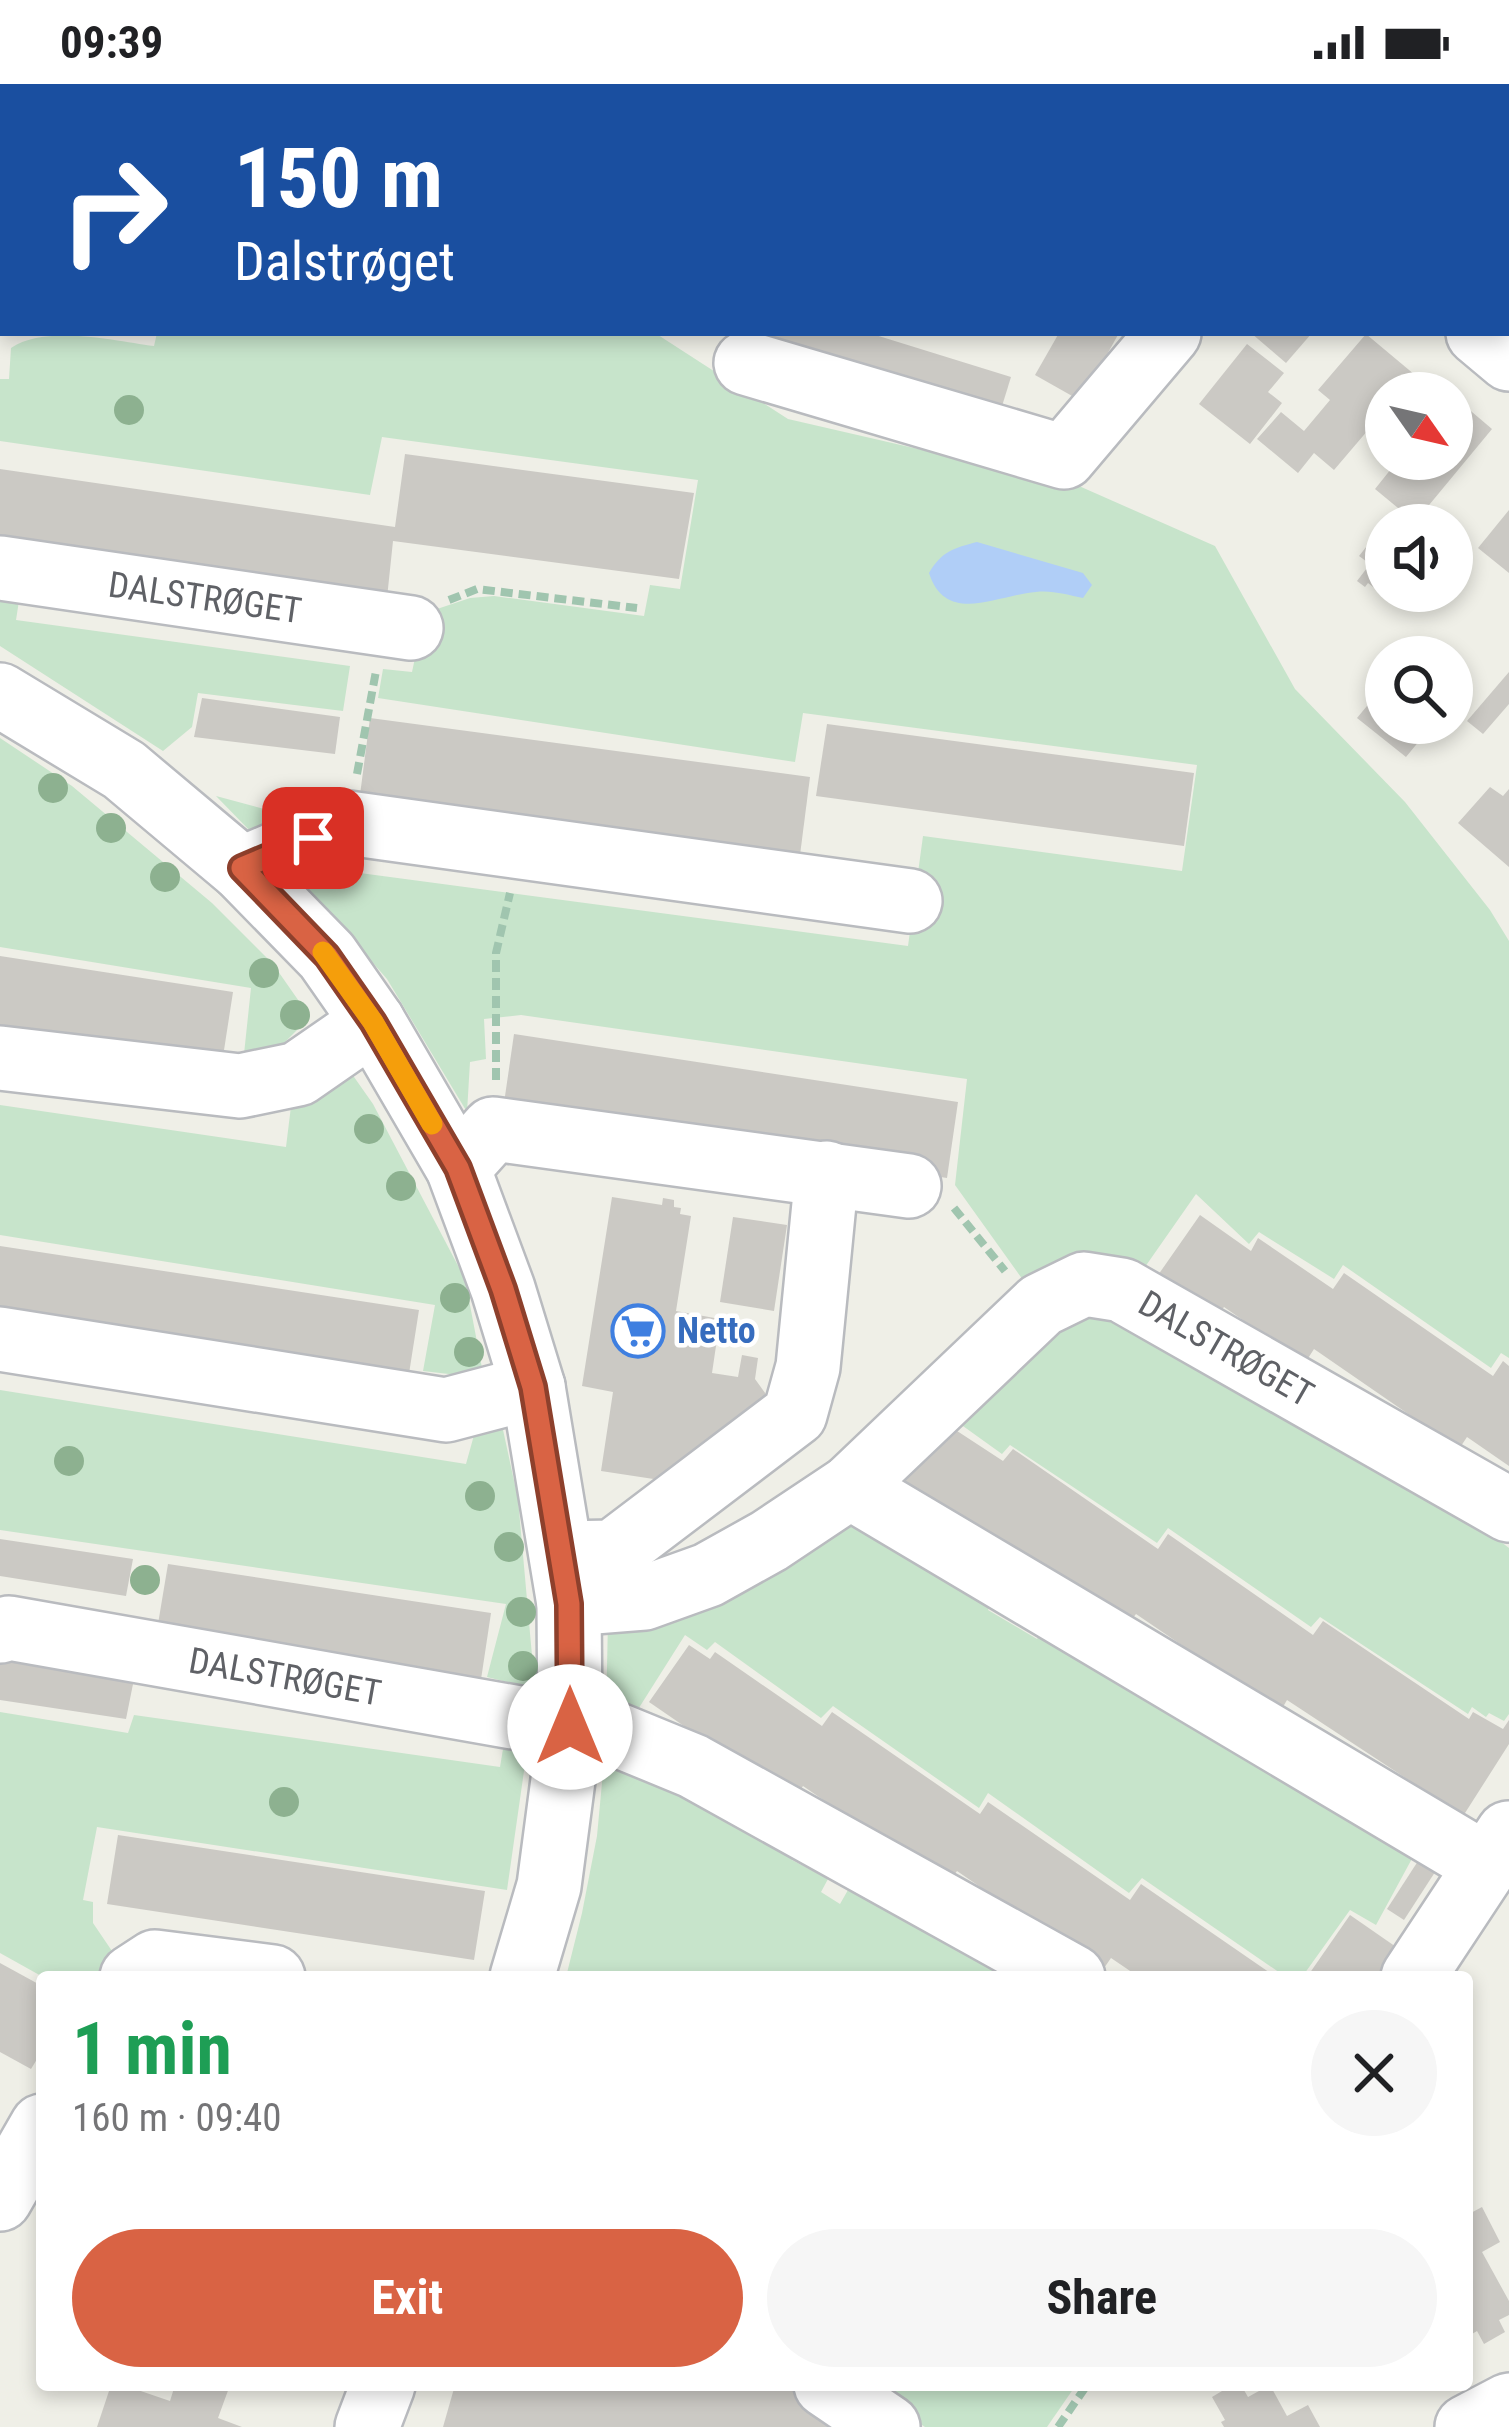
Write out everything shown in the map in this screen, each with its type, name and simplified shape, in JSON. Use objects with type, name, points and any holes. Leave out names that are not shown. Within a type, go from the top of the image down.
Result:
[{"type":"street","points":[[746,363],[1064,457],[1166,336]]},
{"type":"street","points":[[1482,336],[1509,358]]},
{"type":"street","name":"DALSTRØGET","points":[[0,568],[397,626]]},
{"type":"street","points":[[0,695],[124,770],[242,868],[327,956],[373,1022],[476,1149],[503,1289],[533,1387],[565,1579],[570,1721],[549,1886],[524,1971]]},
{"type":"street","points":[[242,868],[348,823],[910,902]]},
{"type":"street","points":[[0,1058],[240,1086],[298,1074],[373,1022]]},
{"type":"street","points":[[476,1149],[827,1173],[910,1186]]},
{"type":"street","points":[[565,1579],[613,1552],[795,1414],[808,1367],[827,1173]]},
{"type":"street","name":"DALSTRØGET","points":[[565,1579],[644,1598],[708,1575],[770,1541],[850,1487],[1036,1310],[1084,1284],[1121,1290],[1509,1510]]},
{"type":"street","points":[[0,1339],[446,1409],[533,1387]]},
{"type":"street","points":[[850,1487],[1498,1848],[1417,1971]]},
{"type":"street","name":"DALSTRØGET","points":[[0,1631],[9,1628],[570,1721],[693,1766],[1062,1971]]},
{"type":"street","points":[[141,1971],[155,1962],[226,1971]]},
{"type":"street","points":[[0,2199],[36,2136]]},
{"type":"street","points":[[367,2427],[381,2391]]},
{"type":"street","points":[[835,2391],[888,2427]]},
{"type":"street","points":[[1467,2427],[1509,2405]]},
{"type":"path","points":[[348,823],[397,626],[426,608],[477,590],[637,608]]},
{"type":"path","points":[[476,1149],[497,1063],[496,953],[520,847]]},
{"type":"path","points":[[910,1186],[938,1188],[1036,1310]]},
{"type":"path","points":[[1058,2427],[1083,2391]]},
{"type":"green space","points":[[61,336],[154,346],[156,336],[660,336],[788,419],[1079,486],[1215,546],[1295,689],[1405,802],[1509,941],[1509,1358],[1501,1353],[1491,1368],[1343,1265],[1334,1279],[1259,1232],[1249,1244],[1196,1194],[1138,1277],[1028,1287],[955,1185],[967,1079],[521,1015],[484,1019],[486,1059],[470,1062],[467,1112],[387,979],[289,867],[352,840],[360,873],[908,946],[923,836],[1182,871],[1197,765],[803,713],[795,762],[378,698],[383,669],[412,672],[418,644],[429,644],[437,609],[470,598],[494,596],[644,616],[650,585],[680,589],[698,480],[382,437],[370,495],[0,441],[0,379],[9,379],[11,348]]},
{"type":"green space","points":[[0,585],[21,588],[16,620],[350,666],[343,711],[198,693],[192,727],[163,751],[0,646]]},
{"type":"green space","points":[[0,738],[72,786],[212,903],[273,964],[310,1017],[273,1054],[244,1054],[251,988],[0,947]]},
{"type":"green space","points":[[284,790],[318,797],[254,835],[216,796],[275,812]]},
{"type":"green space","points":[[340,1057],[373,1104],[465,1279],[482,1368],[466,1376],[423,1371],[435,1305],[0,1235],[0,1105],[286,1147],[293,1090]]},
{"type":"green space","points":[[1095,1299],[1456,1508],[1509,1548],[1509,1714],[1504,1721],[1472,1707],[1468,1714],[1320,1617],[1311,1627],[1168,1528],[1157,1543],[1010,1445],[1002,1454],[949,1416]]},
{"type":"green space","points":[[0,1390],[466,1464],[479,1417],[500,1416],[518,1499],[535,1689],[487,1677],[506,1604],[0,1530]]},
{"type":"green space","points":[[838,1517],[997,1593],[988,1610],[1037,1639],[1049,1621],[1421,1842],[1376,1925],[1350,1910],[1306,1971],[1277,1971],[1142,1878],[1129,1893],[988,1793],[979,1808],[833,1706],[821,1718],[715,1642],[707,1650],[685,1635],[630,1722],[606,1716],[608,1620]]},
{"type":"green space","points":[[0,1712],[128,1733],[134,1715],[500,1767],[506,1731],[528,1743],[507,1890],[97,1827],[83,1900],[93,1902],[93,1923],[114,1954],[104,1971],[36,1973],[0,1953]]},
{"type":"green space","points":[[605,1751],[801,1844],[792,1860],[828,1879],[821,1892],[840,1904],[856,1876],[1023,1971],[568,1971],[597,1836]]},
{"type":"green space","points":[[870,2391],[1072,2391],[1047,2427],[925,2427]]},
{"type":"water","points":[[977,542],[1083,573],[1092,585],[1083,598],[1042,592],[974,604],[947,599],[929,573],[949,552]]},
{"type":"building","points":[[746,336],[879,336],[1011,377],[994,432]]},
{"type":"building","points":[[1057,336],[1117,336],[1081,401],[1035,375]]},
{"type":"building","points":[[1254,336],[1309,336],[1286,363]]},
{"type":"building","points":[[1364,336],[1411,372],[1365,372],[1365,434],[1334,470],[1314,453],[1298,473],[1257,439],[1281,412],[1304,431],[1330,400],[1318,390]]},
{"type":"building","points":[[1247,344],[1284,373],[1268,392],[1282,403],[1250,444],[1199,404]]},
{"type":"building","points":[[1473,413],[1492,429],[1473,452]]},
{"type":"building","points":[[405,454],[694,493],[679,579],[393,541],[387,598],[0,553],[0,469],[395,527]]},
{"type":"building","points":[[1382,480],[1450,480],[1430,504],[1393,504],[1375,489]]},
{"type":"building","points":[[1509,510],[1509,573],[1478,548]]},
{"type":"building","points":[[1509,672],[1509,704],[1483,734],[1473,726],[1473,714]]},
{"type":"building","points":[[202,698],[340,717],[335,754],[194,737]]},
{"type":"building","points":[[370,718],[810,777],[800,855],[360,795]]},
{"type":"building","points":[[827,724],[1194,773],[1184,846],[816,796]]},
{"type":"building","points":[[1390,744],[1417,744],[1406,757]]},
{"type":"building","points":[[1490,787],[1503,796],[1509,789],[1509,867],[1458,823]]},
{"type":"building","points":[[0,956],[233,992],[222,1063],[0,1029]]},
{"type":"building","points":[[514,1034],[958,1102],[947,1178],[503,1110]]},
{"type":"building","points":[[612,1197],[662,1205],[663,1198],[674,1200],[680,1214],[691,1216],[676,1311],[720,1319],[712,1373],[738,1377],[742,1355],[758,1358],[755,1379],[771,1401],[693,1485],[601,1471],[613,1392],[582,1386]]},
{"type":"building","points":[[1200,1215],[1251,1251],[1258,1238],[1333,1289],[1344,1273],[1493,1376],[1503,1361],[1509,1366],[1509,1466],[1467,1437],[1459,1449],[1314,1349],[1305,1363],[1224,1307],[1215,1319],[1156,1278]]},
{"type":"building","points":[[733,1217],[787,1225],[774,1311],[720,1302]]},
{"type":"building","points":[[0,1246],[419,1310],[408,1380],[0,1318]]},
{"type":"building","points":[[951,1427],[1003,1461],[1013,1449],[1158,1549],[1168,1534],[1313,1635],[1323,1621],[1469,1719],[1473,1712],[1503,1729],[1509,1720],[1509,1744],[1458,1824],[1434,1808],[1439,1800],[1287,1700],[1280,1712],[1136,1614],[1126,1627],[895,1494],[925,1446],[935,1452]]},
{"type":"building","points":[[0,1539],[133,1559],[126,1596],[0,1576]]},
{"type":"building","points":[[168,1564],[491,1613],[480,1686],[156,1636]]},
{"type":"building","points":[[689,1645],[710,1659],[715,1652],[822,1726],[832,1712],[980,1814],[988,1802],[1130,1900],[1141,1884],[1267,1971],[1130,1971],[1111,1958],[1102,1971],[957,1871],[947,1885],[803,1786],[793,1801],[649,1702]]},
{"type":"building","points":[[0,1660],[134,1679],[126,1719],[0,1700]]},
{"type":"building","points":[[118,1835],[485,1891],[474,1960],[107,1904]]},
{"type":"building","points":[[1420,1858],[1437,1869],[1404,1920],[1387,1909]]},
{"type":"building","points":[[1350,1915],[1399,1949],[1384,1971],[1311,1971]]},
{"type":"building","points":[[0,1963],[36,1983],[36,2061],[31,2069],[0,2052]]},
{"type":"building","points":[[1482,2207],[1500,2242],[1482,2252],[1509,2301],[1509,2315],[1499,2320],[1505,2332],[1484,2344],[1477,2331],[1473,2333],[1473,2212]]},
{"type":"building","points":[[109,2391],[141,2391],[170,2401],[173,2391],[228,2391],[218,2418],[242,2427],[97,2427]]},
{"type":"building","points":[[453,2391],[802,2391],[856,2427],[443,2427]]},
{"type":"building","points":[[1222,2391],[1244,2391],[1248,2397],[1273,2391],[1287,2416],[1308,2405],[1320,2427],[1224,2427],[1212,2397]]},
{"type":"slow traffic","points":[[323,952],[373,1022],[432,1124]]},
{"type":"place","name":"Netto","points":[[638,1331]]},
{"type":"route","points":[[313,838],[242,868],[327,956],[373,1022],[458,1168],[533,1387],[569,1604],[570,1727]]}]
